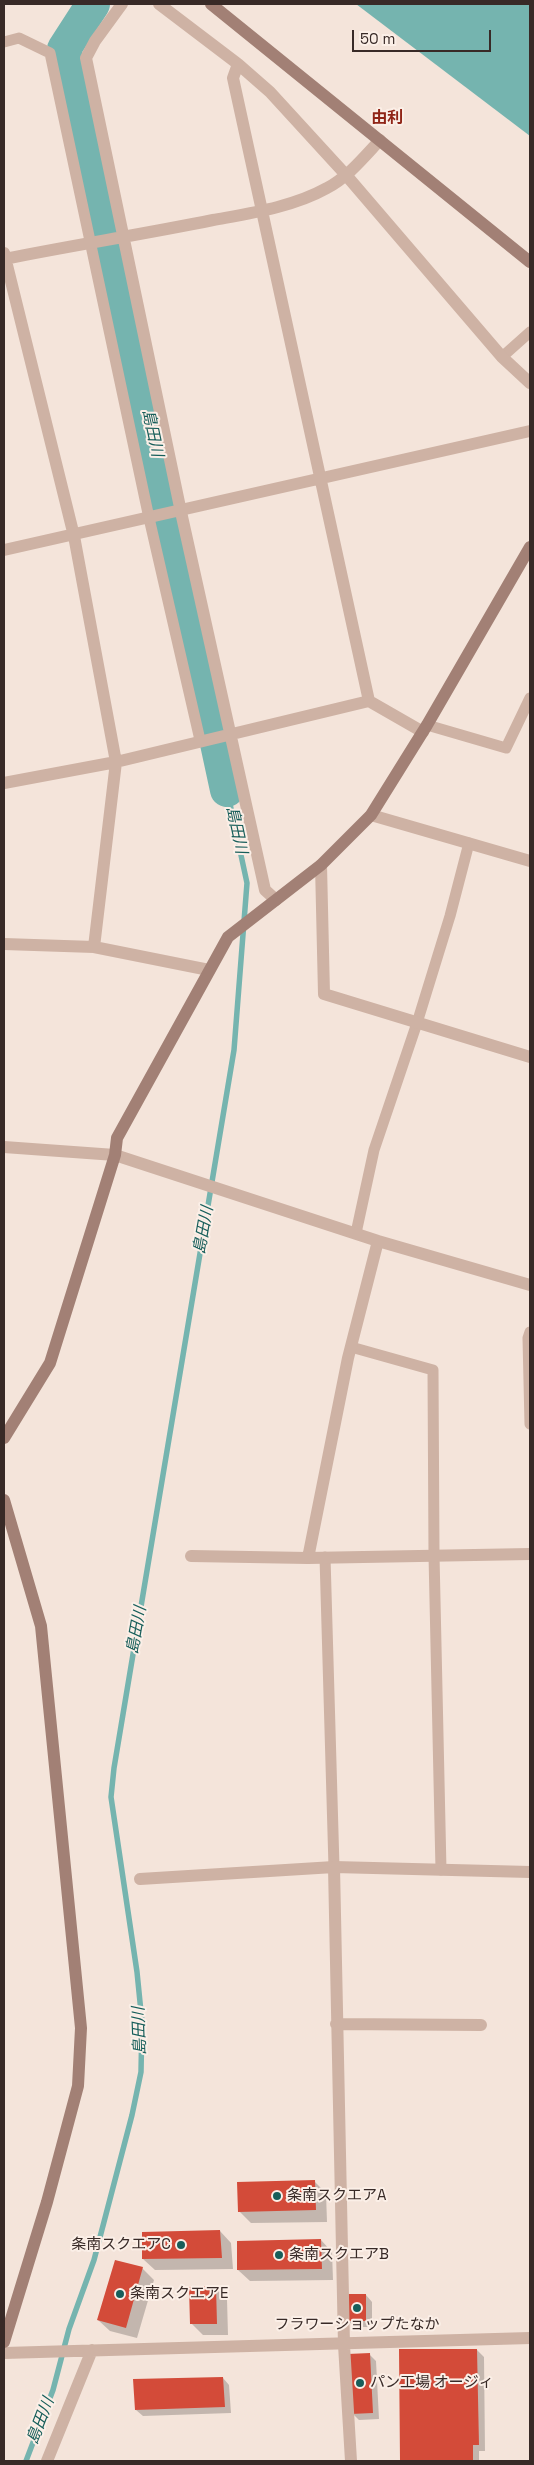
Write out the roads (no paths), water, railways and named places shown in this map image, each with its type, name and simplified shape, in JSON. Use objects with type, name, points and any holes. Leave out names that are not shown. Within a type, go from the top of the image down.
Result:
[{"type":"street","points":[[122,4],[95,40],[86,58],[180,512],[265,890],[276,900]]},
{"type":"street","points":[[159,4],[238,64],[270,92],[346,175],[502,357],[530,383]]},
{"type":"street","points":[[212,4],[530,262]]},
{"type":"street","points":[[238,64],[233,78],[264,210],[369,701]]},
{"type":"street","points":[[94,946],[116,762],[74,536],[4,256],[123,239],[264,210],[326,188],[346,175],[380,140]]},
{"type":"street","points":[[4,550],[74,536],[530,431]]},
{"type":"street","points":[[4,1438],[50,1363],[115,1155],[117,1138],[228,937],[321,865],[371,815],[425,728],[530,547]]},
{"type":"street","points":[[4,783],[116,762],[200,740],[369,701],[425,728]]},
{"type":"street","points":[[371,815],[530,861]]},
{"type":"street","points":[[321,865],[324,994],[530,1057]]},
{"type":"street","points":[[4,944],[94,946],[209,970]]},
{"type":"street","points":[[4,1147],[115,1155],[378,1241],[530,1285]]},
{"type":"street","points":[[308,1558],[351,1347],[378,1241]]},
{"type":"street","points":[[4,1500],[41,1626],[81,2028],[78,2086],[47,2202],[4,2342]]},
{"type":"street","points":[[191,1556],[308,1558],[530,1554]]},
{"type":"street","points":[[334,1867],[336,2024],[344,2264],[344,2345],[351,2461]]},
{"type":"street","points":[[140,1879],[334,1867],[530,1872]]},
{"type":"street","points":[[336,2024],[480,2025]]},
{"type":"street","points":[[4,2353],[344,2345],[530,2338]]},
{"type":"street","points":[[48,2461],[92,2350]]},
{"type":"lane","points":[[4,42],[19,38],[50,54],[153,517],[200,740]]},
{"type":"lane","points":[[502,357],[530,332]]},
{"type":"lane","points":[[425,728],[506,748],[530,698]]},
{"type":"lane","points":[[356,1234],[374,1150],[418,1023],[450,916],[469,843]]},
{"type":"lane","points":[[530,1332],[528,1338],[530,1424]]},
{"type":"lane","points":[[351,1347],[433,1370],[434,1556],[441,1870]]},
{"type":"lane","points":[[325,1557],[334,1867]]},
{"type":"water","points":[[356,4],[530,4],[530,136]]},
{"type":"waterway","name":"島田川","points":[[93,4],[64,49],[121,287],[227,790]]},
{"type":"waterway","name":"島田川","points":[[26,2461],[53,2390],[69,2329],[94,2260],[132,2115],[141,2072],[142,2022],[137,1972],[111,1797],[114,1768],[234,1050],[247,883],[227,790]]},
{"type":"place","name":"条南スクエアA","points":[[277,2196]]},
{"type":"place","name":"条南スクエアC","points":[[181,2245]]},
{"type":"place","name":"条南スクエアB","points":[[279,2255]]},
{"type":"place","name":"条南スクエアE","points":[[120,2294]]},
{"type":"place","name":"フラワーショップたなか","points":[[357,2308]]},
{"type":"place","name":"パン工場 オージィ","points":[[360,2383]]},
{"type":"district","name":"由利","points":[[387,119]]}]
